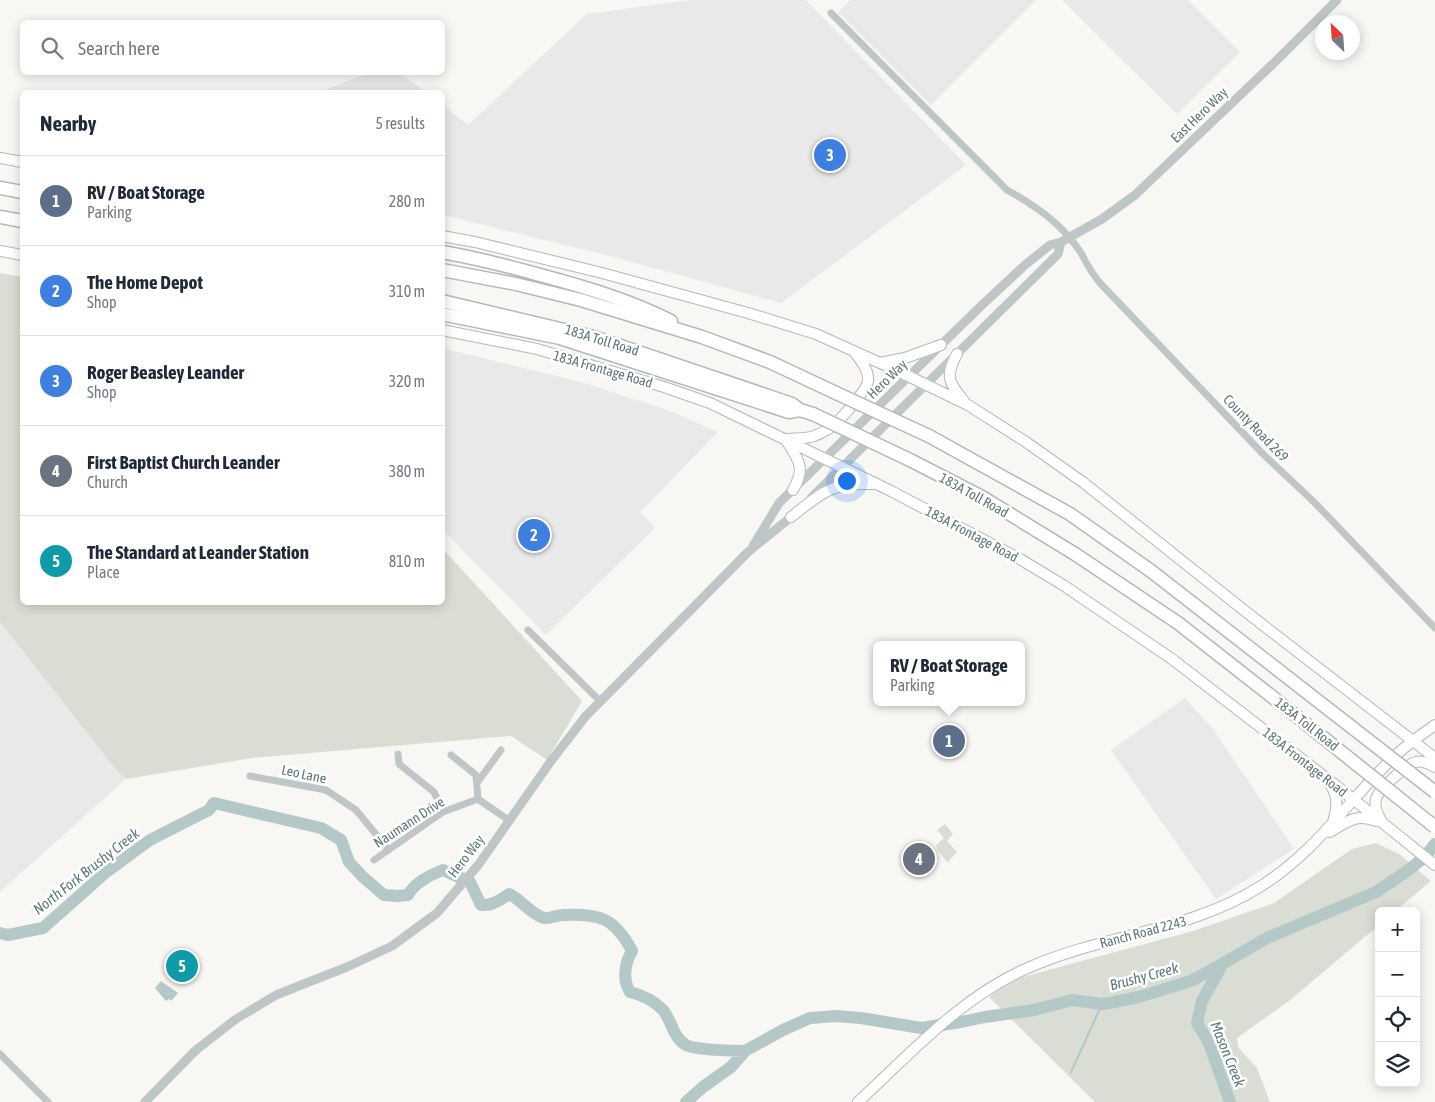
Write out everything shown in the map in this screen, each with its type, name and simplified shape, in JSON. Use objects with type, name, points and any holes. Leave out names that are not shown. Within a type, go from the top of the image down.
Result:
[{"type":"highway","points":[[0,188],[20,192]]},
{"type":"highway","points":[[0,217],[20,221]]},
{"type":"highway","points":[[445,253],[476,258],[585,287],[648,310],[702,337]]},
{"type":"highway","name":"183A Toll Road","points":[[445,271],[516,284],[581,300],[702,337],[770,362],[929,436],[1070,514],[1151,571],[1435,792]]},
{"type":"highway","name":"183A Toll Road","points":[[445,302],[594,337],[792,404],[800,410],[813,414],[910,460],[982,497],[1075,554],[1178,623],[1435,827]]},
{"type":"highway","points":[[445,315],[560,338],[788,412],[800,410]]},
{"type":"main road","points":[[0,158],[20,162]]},
{"type":"main road","points":[[445,237],[602,273],[816,334],[968,405],[1026,442],[1084,483],[1250,615],[1435,758]]},
{"type":"main road","points":[[0,251],[20,255]]},
{"type":"main road","name":"183A Frontage Road","points":[[445,331],[537,349],[664,387],[710,403],[876,484],[1020,559],[1063,585],[1172,659],[1435,865]]},
{"type":"main road","points":[[880,363],[905,358],[941,345]]},
{"type":"main road","points":[[793,490],[801,472],[786,439],[812,437],[833,426],[864,392],[868,381],[867,372],[854,351]]},
{"type":"main road","points":[[957,354],[950,367],[949,378],[953,388],[968,405]]},
{"type":"main road","points":[[791,517],[820,494],[834,487],[876,484]]},
{"type":"main road","name":"Ranch Road 2243","points":[[858,1102],[958,1011],[987,989],[1007,977],[1036,964],[1102,942],[1166,927],[1198,917],[1219,909],[1261,887],[1299,858],[1398,753],[1435,725]]},
{"type":"main road","points":[[1384,825],[1376,811],[1377,797],[1393,777],[1415,762],[1426,762],[1435,767]]},
{"type":"main road","points":[[1321,774],[1332,787],[1337,800],[1337,809],[1332,825]]},
{"type":"main road","points":[[1319,838],[1355,819],[1368,818],[1384,825]]},
{"type":"street","name":"East Hero Way","points":[[1065,240],[1102,219],[1135,195],[1276,61],[1337,0]]},
{"type":"street","name":"County Road 269","points":[[831,13],[1006,190],[1031,204],[1053,221],[1065,240],[1080,250],[1100,283],[1263,454],[1314,502],[1435,628]]},
{"type":"street","name":"Hero Way","points":[[748,552],[780,504],[793,490],[1025,265],[1050,245],[1065,240]]},
{"type":"street","name":"Hero Way","points":[[145,1102],[196,1050],[236,1019],[276,995],[392,946],[437,914],[473,872],[585,717],[748,552],[791,517],[1058,254],[1065,240]]},
{"type":"street","points":[[528,630],[600,701]]},
{"type":"street","points":[[477,783],[501,750]]},
{"type":"street","points":[[398,754],[399,764],[434,792],[443,812]]},
{"type":"street","points":[[451,755],[476,775],[478,799],[510,821]]},
{"type":"street","name":"Leo Lane","points":[[250,776],[326,790],[356,810],[389,850]]},
{"type":"street","name":"Naumann Drive","points":[[374,860],[443,812],[478,799]]},
{"type":"street","points":[[0,1054],[48,1102]]},
{"type":"shaded area","points":[[690,0],[806,0],[966,165],[781,303],[610,256],[445,215],[445,107],[468,125],[587,14]]},
{"type":"shaded area","points":[[850,0],[1036,0],[931,105],[838,12]]},
{"type":"shaded area","points":[[1062,0],[1188,0],[1240,52],[1177,114]]},
{"type":"shaded area","points":[[363,75],[402,75],[423,90],[325,90]]},
{"type":"shaded area","points":[[0,273],[20,277],[20,605],[445,605],[445,551],[582,701],[547,760],[511,736],[252,758],[126,779],[117,771],[0,622]]},
{"type":"shaded area","points":[[445,349],[581,382],[665,409],[718,432],[640,512],[655,528],[546,635],[445,532]]},
{"type":"shaded area","points":[[0,622],[117,771],[126,779],[0,892]]},
{"type":"shaded area","points":[[1185,698],[1213,729],[1294,849],[1216,899],[1111,750]]},
{"type":"shaded area","points":[[945,824],[953,834],[947,841],[957,852],[948,863],[938,851],[936,845],[944,838],[937,830]]},
{"type":"shaded area","points":[[1376,843],[1399,854],[1431,881],[1400,907],[1375,907],[1375,928],[1289,1001],[1237,1038],[1238,1047],[1257,1068],[1270,1102],[1095,1102],[989,997],[1008,981],[1193,931],[1274,903],[1352,849]]},
{"type":"shaded area","points":[[161,981],[178,993],[171,1001],[169,999],[166,1001],[155,988]]},
{"type":"waterway","name":"North Fork Brushy Creek","points":[[0,933],[8,935],[43,928],[105,873],[150,840],[209,810],[214,803],[321,828],[341,840],[349,862],[384,895],[408,895],[419,883],[443,870],[470,882],[481,905],[496,902],[509,894],[534,913],[544,918],[561,915],[587,915],[605,920],[619,931],[632,951],[625,971],[626,982],[630,992],[648,998],[663,1010],[675,1034],[682,1042],[697,1048],[745,1051]]},
{"type":"waterway","name":"Brushy Creek","points":[[686,1102],[731,1067],[745,1051],[783,1030],[810,1018],[836,1016],[861,1018],[921,1028],[1034,1010],[1072,1000],[1102,1004],[1109,1003],[1139,997],[1191,981],[1267,938],[1376,892],[1425,857],[1435,844]]},
{"type":"waterway","name":"Mason Creek","points":[[1222,965],[1202,1001],[1197,1023],[1209,1043],[1230,1102]]},
{"type":"waterway","points":[[1071,1072],[1102,1004]]},
{"type":"place","name":"Roger Beasley Leander","points":[[830,155]]},
{"type":"place","name":"The Home Depot","points":[[534,535]]},
{"type":"place","name":"RV / Boat Storage","points":[[949,741]]},
{"type":"place","name":"First Baptist Church Leander","points":[[919,859]]},
{"type":"place","name":"The Standard at Leander Station","points":[[182,966]]}]
